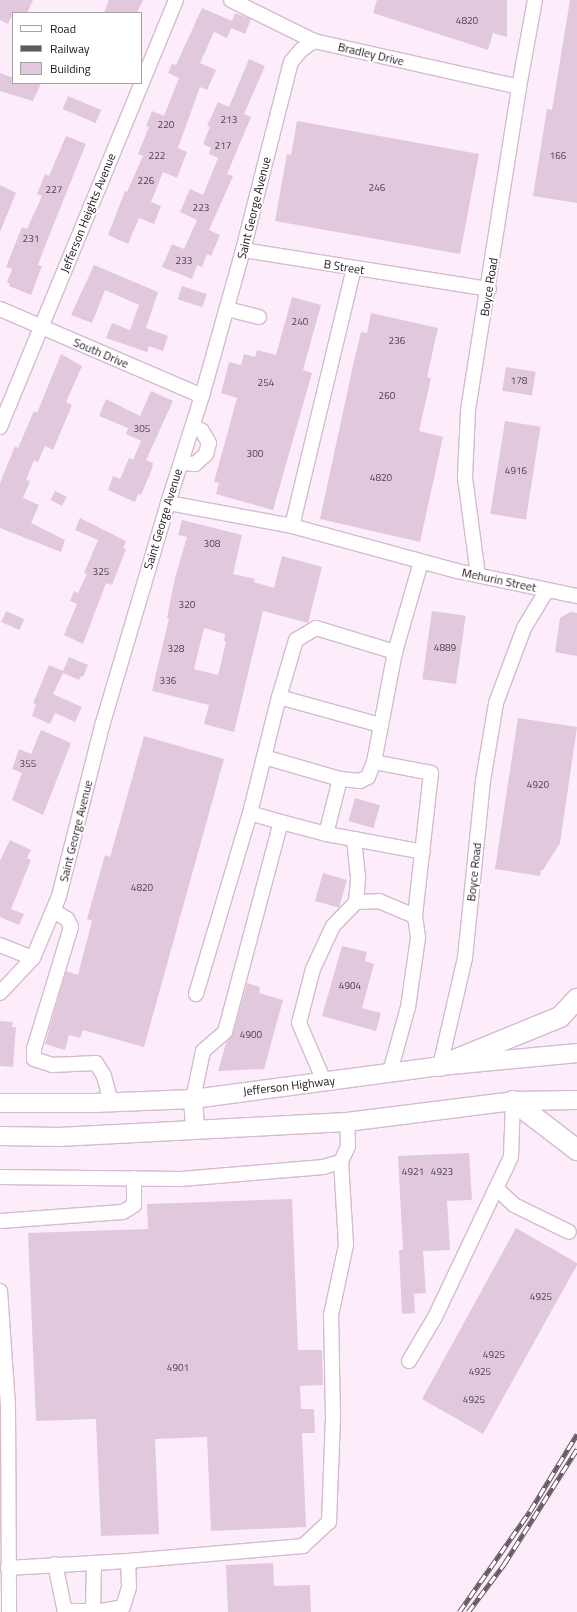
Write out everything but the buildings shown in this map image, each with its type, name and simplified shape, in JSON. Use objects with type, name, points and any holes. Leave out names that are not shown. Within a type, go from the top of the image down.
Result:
[{"type":"highway","points":[[440,1066],[560,1017],[577,998]]},
{"type":"highway","points":[[513,1101],[577,1150]]},
{"type":"main road","name":"Jefferson Highway","points":[[0,1103],[110,1102],[193,1099],[440,1066],[577,1053]]},
{"type":"main road","points":[[193,1099],[195,1130]]},
{"type":"main road","points":[[0,1136],[59,1137],[346,1122],[513,1101],[577,1100]]},
{"type":"street","name":"Jefferson Heights Avenue","points":[[142,83],[176,0]]},
{"type":"street","name":"Bradley Drive","points":[[231,0],[314,41],[519,87]]},
{"type":"street","name":"Boyce Road","points":[[478,575],[465,477],[468,410],[489,289],[519,87],[536,0]]},
{"type":"street","name":"Saint George Avenue","points":[[0,993],[33,958],[54,911],[102,726],[227,309],[291,62],[301,50],[314,41]]},
{"type":"street","name":"Jefferson Heights Avenue","points":[[0,426],[142,84]]},
{"type":"street","name":"B Street","points":[[243,250],[489,289]]},
{"type":"street","points":[[292,526],[354,268]]},
{"type":"street","name":"South Drive","points":[[0,309],[202,396]]},
{"type":"street","points":[[227,309],[259,317]]},
{"type":"street","points":[[180,463],[195,464],[206,454],[209,443],[202,431],[193,426]]},
{"type":"street","name":"Mehurin Street","points":[[168,503],[292,526],[422,562],[577,596]]},
{"type":"street","points":[[264,757],[340,779],[360,781],[368,777],[374,762],[395,652],[422,562]]},
{"type":"street","name":"Boyce Road","points":[[440,1066],[465,958],[483,781],[496,703],[524,628],[547,590]]},
{"type":"street","points":[[196,994],[250,813],[279,697],[296,640],[316,628],[395,652]]},
{"type":"street","points":[[279,697],[380,725]]},
{"type":"street","points":[[374,762],[431,773],[415,916],[418,938],[408,1007],[390,1072]]},
{"type":"street","points":[[326,834],[340,779]]},
{"type":"street","points":[[250,813],[326,834],[423,852]]},
{"type":"street","points":[[193,1099],[198,1063],[203,1051],[225,1032],[282,822]]},
{"type":"street","points":[[324,1081],[299,1023],[313,969],[333,926],[356,902],[358,877],[354,839]]},
{"type":"street","points":[[356,902],[379,900],[415,916]]},
{"type":"street","points":[[54,911],[67,919],[71,927],[34,1049],[34,1059],[52,1065],[96,1063],[104,1076],[110,1102]]},
{"type":"street","points":[[0,945],[33,958]]},
{"type":"street","points":[[409,1361],[435,1316],[511,1157],[513,1101]]},
{"type":"street","points":[[8,1568],[55,1564],[128,1561],[303,1546],[329,1522],[333,1417],[331,1315],[346,1245],[341,1162],[348,1146],[346,1122]]},
{"type":"street","points":[[0,1177],[181,1179],[322,1167],[341,1162]]},
{"type":"street","points":[[0,1221],[123,1212],[134,1205],[134,1178]]},
{"type":"street","points":[[496,1188],[514,1205],[569,1232]]},
{"type":"street","points":[[0,1292],[8,1404],[9,1612]]},
{"type":"street","points":[[55,1564],[65,1611],[93,1611],[122,1607],[129,1587],[128,1561]]},
{"type":"street","points":[[93,1611],[94,1563]]},
{"type":"railway","points":[[459,1612],[530,1511],[577,1434]]},
{"type":"railway","points":[[468,1612],[504,1564],[577,1449]]}]
